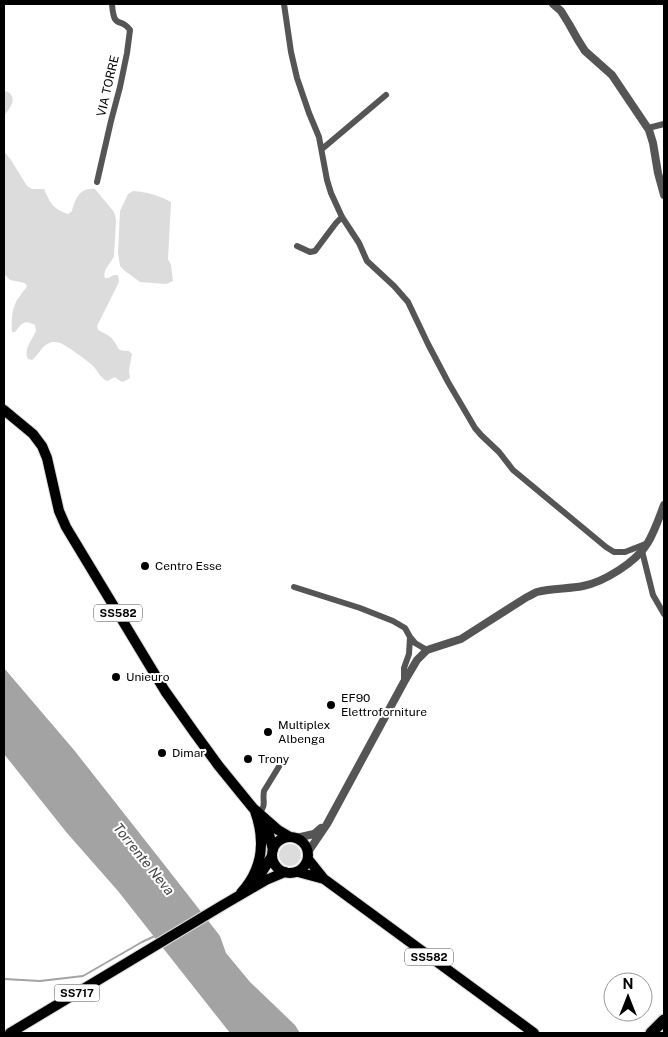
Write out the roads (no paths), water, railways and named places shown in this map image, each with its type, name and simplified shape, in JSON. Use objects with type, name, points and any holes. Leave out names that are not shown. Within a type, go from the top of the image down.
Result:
[{"type":"highway","points":[[651,1033],[664,1020]]},
{"type":"main road","name":"SS582","points":[[4,410],[37,438],[42,446],[47,458],[59,511],[66,527],[165,691],[218,765],[258,812],[278,830],[293,837]]},
{"type":"main road","name":"SS582","points":[[258,812],[269,834],[272,853]]},
{"type":"main road","points":[[242,892],[255,872],[260,856],[261,839],[258,812]]},
{"type":"main road","points":[[293,837],[302,841],[306,846],[308,855],[303,869],[293,873],[279,870],[275,865],[272,853],[275,844],[280,840],[293,837]]},
{"type":"main road","name":"SS717","points":[[242,892],[260,875],[272,853]]},
{"type":"main road","name":"SS582","points":[[308,855],[324,879],[534,1033]]},
{"type":"main road","name":"SS717","points":[[10,1033],[242,892],[285,872]]},
{"type":"main road","name":"SS582","points":[[298,872],[324,879]]},
{"type":"street","name":"VIA TORRE","points":[[97,182],[128,53],[130,30],[129,27],[114,20],[112,4]]},
{"type":"street","points":[[284,4],[297,78],[322,149],[331,193],[342,217],[368,261],[408,302],[440,367],[475,428],[499,452],[513,470],[606,548],[614,552],[625,552],[648,543]]},
{"type":"street","points":[[553,4],[570,24],[585,51],[612,76],[648,128],[664,195]]},
{"type":"street","points":[[322,149],[386,95]]},
{"type":"street","points":[[648,128],[664,124]]},
{"type":"street","points":[[296,246],[310,252],[315,251],[342,217]]},
{"type":"street","points":[[308,855],[327,824],[404,682],[417,660],[427,650],[461,639],[537,592],[594,583],[630,562],[648,543],[664,505]]},
{"type":"street","points":[[642,551],[652,595],[664,614]]},
{"type":"street","points":[[294,587],[394,621],[405,628],[415,643],[427,650]]},
{"type":"street","points":[[404,682],[404,668],[409,654],[410,638]]},
{"type":"street","points":[[258,812],[263,810],[265,803],[264,791],[284,760]]},
{"type":"street","points":[[293,837],[314,834],[327,824]]},
{"type":"water","name":"Torrente Neva","points":[[4,668],[74,750],[220,936],[226,953],[250,982],[295,1025],[300,1033],[230,1033],[118,891],[67,833],[4,754]]},
{"type":"waterway","points":[[4,979],[40,981],[83,976],[155,936]]},
{"type":"place","name":"Centro Esse","points":[[145,566]]},
{"type":"place","name":"Unieuro","points":[[116,677]]},
{"type":"place","name":"EF90 Elettroforniture","points":[[331,705]]},
{"type":"place","name":"Multiplex Albenga","points":[[268,732]]},
{"type":"place","name":"Dimar","points":[[162,753]]},
{"type":"place","name":"Trony","points":[[248,759]]}]
